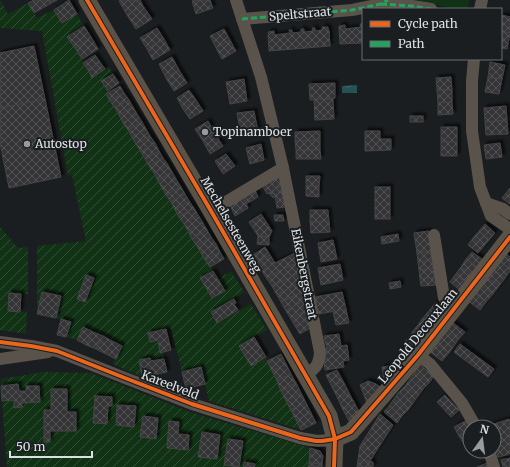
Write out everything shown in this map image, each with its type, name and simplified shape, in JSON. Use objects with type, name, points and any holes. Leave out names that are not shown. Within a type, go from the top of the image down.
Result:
[{"type":"street","name":"Mechelsesteenweg","points":[[87,0],[329,416],[335,439],[334,467]]},
{"type":"street","name":"Eikenbergstraat","points":[[236,0],[261,77],[283,168],[320,352],[318,364],[306,375]]},
{"type":"street","name":"Speltstraat","points":[[242,19],[352,10],[384,2],[425,8]]},
{"type":"street","points":[[474,60],[472,81],[472,131],[480,187],[491,216],[510,229]]},
{"type":"street","points":[[211,211],[283,168]]},
{"type":"street","points":[[486,203],[504,209],[510,214]]},
{"type":"street","points":[[434,235],[444,298],[454,308]]},
{"type":"street","name":"Leopold Decouxlaan","points":[[335,439],[351,432],[418,355],[510,237]]},
{"type":"street","name":"Kareelveld","points":[[0,342],[57,351],[192,404],[300,438],[322,441],[335,439]]},
{"type":"street","name":"Kareelveld","points":[[0,359],[57,351]]},
{"type":"street","points":[[418,355],[430,364],[462,403],[471,419]]},
{"type":"green space","points":[[0,0],[8,14],[28,3],[37,18],[54,10],[62,23],[77,14],[84,26],[67,37],[92,77],[109,67],[113,74],[102,81],[109,92],[106,94],[213,271],[200,278],[211,298],[224,291],[218,279],[231,271],[244,292],[211,313],[217,323],[251,304],[267,330],[254,337],[251,366],[266,357],[301,430],[209,401],[201,367],[182,372],[171,328],[148,333],[150,342],[158,340],[160,352],[163,352],[164,359],[151,361],[150,358],[139,360],[142,377],[113,364],[122,345],[83,327],[77,340],[66,337],[70,322],[56,318],[61,296],[42,292],[37,314],[37,246],[86,241],[72,175],[68,176],[42,31],[0,28]]},
{"type":"green space","points":[[410,0],[469,0],[468,8],[452,8]]},
{"type":"green space","points":[[0,227],[18,248],[28,247],[28,294],[9,293],[8,310],[27,312],[26,334],[0,330]]},
{"type":"green space","points":[[44,372],[91,373],[190,412],[310,448],[308,467],[254,467],[255,464],[244,462],[243,467],[239,467],[243,441],[228,439],[224,465],[237,467],[7,467],[2,401],[14,400],[15,408],[22,407],[22,403],[40,402],[39,386],[26,386],[26,391],[19,391],[18,384],[1,386],[1,379]],"holes":[[[67,389],[67,412],[76,412],[76,431],[50,431],[50,442],[44,442],[44,410],[51,410],[51,390]],[[95,396],[112,397],[112,406],[108,406],[107,424],[93,423]],[[117,405],[136,406],[134,427],[116,425]],[[143,416],[158,418],[155,439],[140,436]],[[169,421],[179,422],[178,434],[189,435],[188,450],[167,448]],[[202,432],[220,435],[216,459],[199,457]]]},
{"type":"water","points":[[357,85],[357,93],[342,93],[342,86]]},
{"type":"building","points":[[34,0],[57,0],[34,13],[28,3]]},
{"type":"building","points":[[69,0],[77,14],[62,23],[54,10]]},
{"type":"building","points":[[140,0],[143,6],[127,15],[119,1]]},
{"type":"building","points":[[210,0],[213,8],[196,14],[192,1]]},
{"type":"building","points":[[143,6],[152,19],[136,29],[127,15]]},
{"type":"building","points":[[502,15],[510,17],[510,33],[502,32]]},
{"type":"building","points":[[360,24],[362,24],[362,43],[340,44],[339,26],[345,25],[345,29],[361,27]]},
{"type":"building","points":[[84,26],[91,37],[75,48],[67,37]]},
{"type":"building","points":[[322,27],[328,27],[330,46],[269,51],[268,32],[274,31],[274,35],[290,33],[289,30],[292,30],[292,33],[301,32],[301,29],[304,29],[304,32],[313,31],[312,28],[315,28],[315,31],[322,30]]},
{"type":"building","points":[[157,28],[164,39],[147,49],[140,38]]},
{"type":"building","points":[[224,29],[230,40],[216,48],[210,36]]},
{"type":"building","points":[[502,32],[510,33],[507,49],[502,48]]},
{"type":"building","points":[[91,37],[98,49],[82,59],[75,48]]},
{"type":"building","points":[[164,39],[170,50],[153,60],[147,49]]},
{"type":"building","points":[[230,40],[236,51],[222,59],[216,48]]},
{"type":"building","points":[[34,46],[45,99],[0,108],[0,53]]},
{"type":"building","points":[[95,55],[100,62],[88,70],[83,63]]},
{"type":"building","points":[[172,57],[179,70],[166,78],[159,64]]},
{"type":"building","points":[[100,62],[105,69],[92,78],[88,70]]},
{"type":"building","points":[[490,62],[505,65],[502,79],[488,77]]},
{"type":"building","points":[[179,70],[187,83],[174,91],[166,78]]},
{"type":"building","points":[[113,74],[119,83],[108,91],[101,81]]},
{"type":"building","points":[[451,77],[452,90],[437,90],[436,78]]},
{"type":"building","points":[[488,77],[502,79],[499,94],[485,92]]},
{"type":"building","points":[[244,79],[247,101],[230,104],[226,82]]},
{"type":"building","points":[[335,83],[335,98],[310,100],[309,84]]},
{"type":"building","points":[[120,86],[124,93],[110,101],[106,94]]},
{"type":"building","points":[[189,90],[196,100],[183,109],[177,98]]},
{"type":"building","points":[[437,90],[452,90],[452,102],[438,103]]},
{"type":"building","points":[[124,93],[129,100],[115,108],[110,101]]},
{"type":"building","points":[[45,99],[61,177],[9,188],[0,143],[0,108]]},
{"type":"building","points":[[314,99],[333,99],[334,119],[315,120]]},
{"type":"building","points":[[129,100],[133,107],[119,115],[115,108]]},
{"type":"building","points":[[196,100],[203,111],[190,119],[183,109]]},
{"type":"building","points":[[452,102],[453,114],[438,115],[438,103]]},
{"type":"building","points":[[506,106],[507,120],[485,122],[484,108]]},
{"type":"building","points":[[133,107],[137,114],[123,123],[119,115]]},
{"type":"building","points":[[254,111],[258,132],[241,135],[237,113]]},
{"type":"building","points":[[137,114],[142,122],[128,130],[123,123]]},
{"type":"building","points":[[410,116],[423,116],[423,122],[410,122]]},
{"type":"building","points":[[507,120],[508,134],[486,135],[485,122]]},
{"type":"building","points":[[208,121],[215,134],[203,141],[195,129]]},
{"type":"building","points":[[142,122],[146,129],[132,137],[128,130]]},
{"type":"building","points":[[441,127],[457,127],[457,142],[441,141]]},
{"type":"building","points":[[146,129],[150,136],[136,144],[132,137]]},
{"type":"building","points":[[320,131],[320,140],[295,141],[295,132]]},
{"type":"building","points":[[365,131],[380,131],[380,139],[391,139],[391,150],[365,151]]},
{"type":"building","points":[[215,134],[223,146],[210,154],[203,141]]},
{"type":"building","points":[[150,136],[155,143],[141,152],[136,144]]},
{"type":"building","points":[[320,140],[320,150],[296,150],[295,141]]},
{"type":"building","points":[[441,141],[457,142],[457,156],[441,156]]},
{"type":"building","points":[[155,143],[159,151],[145,159],[141,152]]},
{"type":"building","points":[[500,143],[502,157],[486,159],[484,145]]},
{"type":"building","points":[[261,144],[264,160],[250,164],[246,148]]},
{"type":"building","points":[[296,150],[320,150],[321,159],[296,159]]},
{"type":"building","points":[[159,151],[163,158],[149,166],[145,159]]},
{"type":"building","points":[[226,154],[235,166],[223,174],[215,161]]},
{"type":"building","points":[[163,158],[168,165],[154,173],[149,166]]},
{"type":"building","points":[[168,165],[172,172],[158,181],[154,173]]},
{"type":"building","points":[[172,172],[176,179],[162,188],[158,181]]},
{"type":"building","points":[[280,175],[282,185],[267,194],[262,185]]},
{"type":"building","points":[[306,176],[320,176],[319,186],[306,186]]},
{"type":"building","points":[[176,179],[181,187],[166,195],[162,188]]},
{"type":"building","points":[[282,185],[286,207],[277,208],[275,196],[273,198],[269,193]]},
{"type":"building","points":[[306,186],[319,186],[319,197],[306,196]]},
{"type":"building","points":[[181,187],[185,194],[171,202],[166,195]]},
{"type":"building","points":[[375,187],[390,187],[390,219],[375,219]]},
{"type":"building","points":[[510,188],[510,204],[502,198]]},
{"type":"building","points":[[255,190],[258,197],[246,204],[243,197]]},
{"type":"building","points":[[185,194],[189,201],[175,210],[171,202]]},
{"type":"building","points":[[243,197],[248,208],[235,216],[230,205]]},
{"type":"building","points":[[189,201],[194,208],[179,217],[175,210]]},
{"type":"building","points":[[194,208],[198,215],[184,224],[179,217]]},
{"type":"building","points":[[310,210],[328,210],[329,221],[310,222]]},
{"type":"building","points":[[261,214],[272,231],[269,237],[258,236],[249,222]]},
{"type":"building","points":[[198,215],[203,223],[188,231],[184,224]]},
{"type":"building","points":[[274,215],[283,215],[284,221],[275,221]]},
{"type":"building","points":[[329,221],[330,232],[311,233],[310,222]]},
{"type":"building","points":[[203,223],[207,230],[192,239],[188,231]]},
{"type":"building","points":[[485,224],[495,233],[489,240],[479,231]]},
{"type":"building","points":[[207,230],[211,237],[197,246],[192,239]]},
{"type":"building","points":[[429,231],[431,251],[417,253],[414,233]]},
{"type":"building","points":[[479,231],[489,240],[484,246],[473,238]]},
{"type":"building","points":[[398,234],[399,241],[382,244],[381,237]]},
{"type":"building","points":[[258,236],[269,237],[269,245],[257,244]]},
{"type":"building","points":[[211,237],[216,244],[201,253],[197,246]]},
{"type":"building","points":[[473,238],[484,246],[478,253],[468,245]]},
{"type":"building","points":[[333,240],[337,259],[321,262],[318,243]]},
{"type":"building","points":[[216,244],[220,252],[205,260],[201,253]]},
{"type":"building","points":[[265,247],[270,255],[257,263],[253,255]]},
{"type":"building","points":[[431,251],[432,260],[418,262],[417,253]]},
{"type":"building","points":[[220,252],[224,259],[210,267],[205,260]]},
{"type":"building","points":[[297,252],[299,262],[279,271],[267,279],[262,271]]},
{"type":"building","points":[[472,252],[482,259],[477,267],[466,259]]},
{"type":"building","points":[[504,252],[510,257],[510,269],[498,260]]},
{"type":"building","points":[[270,255],[275,263],[262,271],[257,263]]},
{"type":"building","points":[[466,259],[477,267],[471,274],[461,267]]},
{"type":"building","points":[[432,260],[433,268],[419,270],[418,262]]},
{"type":"building","points":[[498,260],[510,269],[505,278],[492,268]]},
{"type":"building","points":[[299,262],[301,272],[272,286],[267,279],[279,271]]},
{"type":"building","points":[[340,264],[343,280],[321,285],[318,268]]},
{"type":"building","points":[[461,267],[471,274],[466,282],[455,275]]},
{"type":"building","points":[[433,268],[435,277],[420,279],[419,270]]},
{"type":"building","points":[[492,268],[505,278],[499,286],[485,276]]},
{"type":"building","points":[[213,271],[225,291],[212,298],[200,278]]},
{"type":"building","points":[[301,272],[302,281],[277,295],[272,286]]},
{"type":"building","points":[[86,275],[94,278],[85,302],[77,299]]},
{"type":"building","points":[[455,275],[466,282],[460,290],[450,282]]},
{"type":"building","points":[[485,276],[499,286],[493,294],[479,284]]},
{"type":"building","points":[[435,277],[436,285],[421,286],[420,279]]},
{"type":"building","points":[[302,281],[304,291],[281,302],[277,295]]},
{"type":"building","points":[[400,281],[401,287],[390,289],[389,283]]},
{"type":"building","points":[[479,284],[493,294],[486,302],[473,292]]},
{"type":"building","points":[[304,291],[306,299],[286,311],[281,302]]},
{"type":"building","points":[[42,292],[61,296],[56,318],[37,314]]},
{"type":"building","points":[[342,292],[346,309],[319,314],[315,297]]},
{"type":"building","points":[[473,292],[486,302],[480,310],[467,300]]},
{"type":"building","points":[[9,293],[21,294],[20,312],[8,311]]},
{"type":"building","points":[[234,299],[236,303],[234,304],[238,310],[217,323],[211,312]]},
{"type":"building","points":[[306,299],[308,309],[291,319],[286,311]]},
{"type":"building","points":[[436,302],[445,309],[441,315],[432,307]]},
{"type":"building","points":[[432,307],[441,315],[436,321],[427,313]]},
{"type":"building","points":[[308,309],[310,318],[295,326],[291,319]]},
{"type":"building","points":[[346,309],[349,323],[336,325],[333,312]]},
{"type":"building","points":[[427,313],[436,321],[432,326],[422,319]]},
{"type":"building","points":[[310,318],[312,327],[300,334],[295,326]]},
{"type":"building","points":[[61,319],[71,322],[66,337],[57,335]]},
{"type":"building","points":[[422,319],[432,326],[427,332],[418,325]]},
{"type":"building","points":[[452,322],[465,332],[458,340],[445,330]]},
{"type":"building","points":[[418,325],[427,332],[423,338],[413,331]]},
{"type":"building","points":[[83,327],[93,332],[86,345],[77,340]]},
{"type":"building","points":[[166,329],[171,350],[160,353],[158,340],[150,342],[148,333]]},
{"type":"building","points":[[445,330],[458,340],[449,353],[435,343]]},
{"type":"building","points":[[413,331],[423,338],[418,344],[409,337]]},
{"type":"building","points":[[93,332],[103,336],[96,349],[86,345]]},
{"type":"building","points":[[339,334],[341,346],[327,349],[324,336]]},
{"type":"building","points":[[103,336],[112,341],[106,354],[96,349]]},
{"type":"building","points":[[254,337],[266,357],[251,366],[239,346]]},
{"type":"building","points":[[409,337],[418,344],[414,350],[404,343]]},
{"type":"building","points":[[112,341],[122,346],[116,359],[106,354]]},
{"type":"building","points":[[435,343],[449,353],[442,361],[429,351]]},
{"type":"building","points":[[460,344],[494,369],[488,377],[454,352]]},
{"type":"building","points":[[347,345],[349,360],[343,361],[344,367],[325,370],[324,361],[326,360],[324,349]]},
{"type":"building","points":[[281,354],[286,364],[272,371],[267,361]]},
{"type":"building","points":[[150,358],[151,361],[164,359],[167,372],[142,377],[139,360]]},
{"type":"building","points":[[286,364],[291,374],[277,381],[272,371]]},
{"type":"building","points":[[420,365],[434,376],[429,383],[415,372]]},
{"type":"building","points":[[390,366],[392,380],[384,381],[382,367]]},
{"type":"building","points":[[201,367],[205,384],[186,389],[182,372]]},
{"type":"building","points":[[337,370],[343,381],[332,387],[326,375]]},
{"type":"building","points":[[415,372],[429,383],[423,389],[410,379]]},
{"type":"building","points":[[291,374],[296,383],[281,391],[277,381]]},
{"type":"building","points":[[410,379],[423,389],[418,396],[405,386]]},
{"type":"building","points":[[343,381],[349,393],[338,399],[332,387]]},
{"type":"building","points":[[368,381],[381,388],[367,403],[360,385]]},
{"type":"building","points":[[296,383],[301,393],[286,401],[281,391]]},
{"type":"building","points":[[18,384],[19,391],[21,391],[22,407],[14,408],[14,400],[2,401],[1,386]]},
{"type":"building","points":[[26,386],[39,386],[40,402],[22,403],[21,391],[26,391]]},
{"type":"building","points":[[405,386],[418,396],[413,403],[399,392]]},
{"type":"building","points":[[51,389],[67,389],[67,412],[76,412],[76,431],[50,431],[50,442],[44,442],[44,410],[51,410]]},
{"type":"building","points":[[399,392],[413,403],[408,410],[394,399]]},
{"type":"building","points":[[301,393],[306,403],[291,410],[286,401]]},
{"type":"building","points":[[349,393],[355,404],[343,410],[338,399]]},
{"type":"building","points":[[445,395],[459,410],[451,417],[437,402]]},
{"type":"building","points":[[95,396],[112,397],[112,406],[108,406],[107,424],[93,423]]},
{"type":"building","points":[[394,399],[408,410],[402,416],[389,406]]},
{"type":"building","points":[[306,403],[311,413],[296,420],[291,410]]},
{"type":"building","points":[[355,404],[361,416],[349,421],[343,410]]},
{"type":"building","points":[[117,405],[136,406],[134,427],[116,425]]},
{"type":"building","points":[[389,406],[402,416],[397,423],[384,412]]},
{"type":"building","points":[[311,413],[316,423],[301,430],[296,420]]},
{"type":"building","points":[[380,414],[393,425],[375,453],[360,446]]},
{"type":"building","points":[[143,416],[158,418],[156,439],[140,437]]},
{"type":"building","points":[[509,419],[510,454],[502,456],[502,421]]},
{"type":"building","points":[[169,421],[179,422],[178,434],[189,435],[188,450],[167,448]]},
{"type":"building","points":[[462,423],[462,434],[459,436],[454,427]]},
{"type":"building","points":[[202,432],[220,435],[217,459],[198,457]]},
{"type":"building","points":[[462,434],[462,441],[459,436]]},
{"type":"building","points":[[228,439],[243,441],[239,467],[224,465]]},
{"type":"building","points":[[360,446],[375,453],[370,461],[358,460]]},
{"type":"building","points":[[310,448],[320,451],[323,456],[322,464],[309,463]]},
{"type":"building","points":[[510,458],[510,467],[503,467],[501,460]]},
{"type":"building","points":[[358,460],[373,462],[373,467],[357,467]]},
{"type":"building","points":[[244,462],[255,464],[254,467],[243,467]]},
{"type":"building","points":[[309,463],[322,464],[322,467],[308,467]]},
{"type":"building","points":[[487,463],[488,467],[477,467]]},
{"type":"marked path","points":[[242,19],[352,10],[381,4],[388,0]]},
{"type":"marked path","points":[[381,4],[425,8]]},
{"type":"cycle path","points":[[87,0],[329,416],[335,439],[334,467]]},
{"type":"cycle path","points":[[0,342],[57,351],[192,404],[300,438],[316,441],[335,439],[351,432],[418,355],[510,237]]},
{"type":"place","name":"Topinamboer","points":[[205,132]]},
{"type":"place","name":"Autostop","points":[[27,144]]}]
